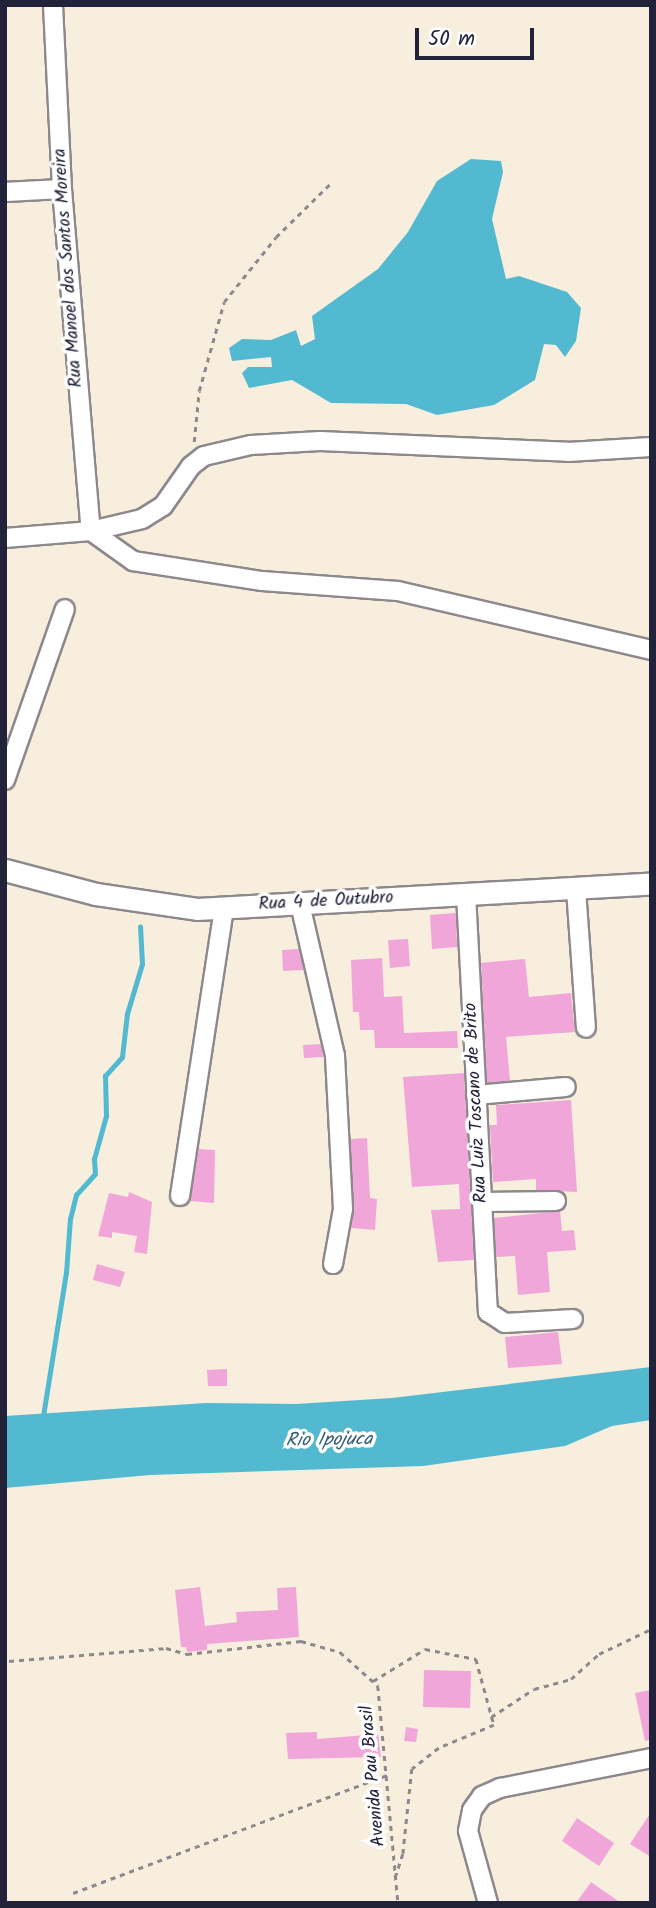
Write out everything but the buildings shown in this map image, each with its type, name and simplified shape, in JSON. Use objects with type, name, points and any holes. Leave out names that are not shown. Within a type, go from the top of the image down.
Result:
[{"type":"main road","name":"Rua 4 de Outubro","points":[[5,870],[158,907],[224,908],[651,884]]},
{"type":"street","name":"Rua Manoel dos Santos Moreira","points":[[53,5],[62,189],[91,531]]},
{"type":"street","points":[[5,192],[62,189]]},
{"type":"street","points":[[5,538],[91,531],[153,514],[191,466],[217,450],[320,441],[568,452],[651,447]]},
{"type":"street","points":[[91,531],[133,561],[262,581],[398,591],[651,650]]},
{"type":"street","points":[[5,780],[65,609]]},
{"type":"street","points":[[576,889],[586,1028]]},
{"type":"street","name":"Rua Luiz Toscano de Brito","points":[[466,894],[488,1312],[505,1323],[573,1319]]},
{"type":"street","points":[[300,904],[335,1056],[343,1209],[333,1264]]},
{"type":"street","points":[[180,1196],[224,908]]},
{"type":"street","points":[[476,1095],[566,1087]]},
{"type":"street","points":[[484,1202],[556,1201]]},
{"type":"street","points":[[488,1903],[468,1831],[472,1810],[482,1796],[500,1788],[651,1758]]},
{"type":"path","points":[[191,466],[199,391],[224,302],[276,237],[331,183]]},
{"type":"path","points":[[491,1717],[534,1689],[571,1679],[599,1654],[651,1629]]},
{"type":"path","name":"Avenida Pau Brasil","points":[[9,1661],[166,1648],[187,1654],[301,1641],[340,1652],[373,1681],[383,1717],[398,1903]]},
{"type":"path","points":[[373,1681],[425,1649],[477,1659],[494,1725],[439,1748],[412,1769],[403,1854],[395,1880]]},
{"type":"path","points":[[73,1893],[389,1774]]},
{"type":"water","points":[[471,159],[501,161],[503,172],[492,219],[506,279],[519,276],[567,292],[581,308],[576,341],[565,357],[556,345],[544,344],[535,380],[494,405],[437,415],[406,404],[331,403],[292,380],[249,388],[242,373],[248,367],[272,367],[271,357],[232,361],[229,348],[242,339],[271,340],[296,330],[301,346],[315,339],[312,316],[378,269],[408,232],[437,181]]},
{"type":"water","name":"Rio Ipojuca","points":[[651,1367],[651,1420],[612,1426],[565,1446],[423,1466],[150,1475],[5,1488],[5,1416],[206,1403],[296,1404],[392,1398]]},
{"type":"waterway","points":[[43,1416],[66,1273],[70,1219],[76,1195],[95,1174],[94,1159],[106,1116],[105,1076],[122,1057],[127,1014],[142,964],[140,927]]}]
